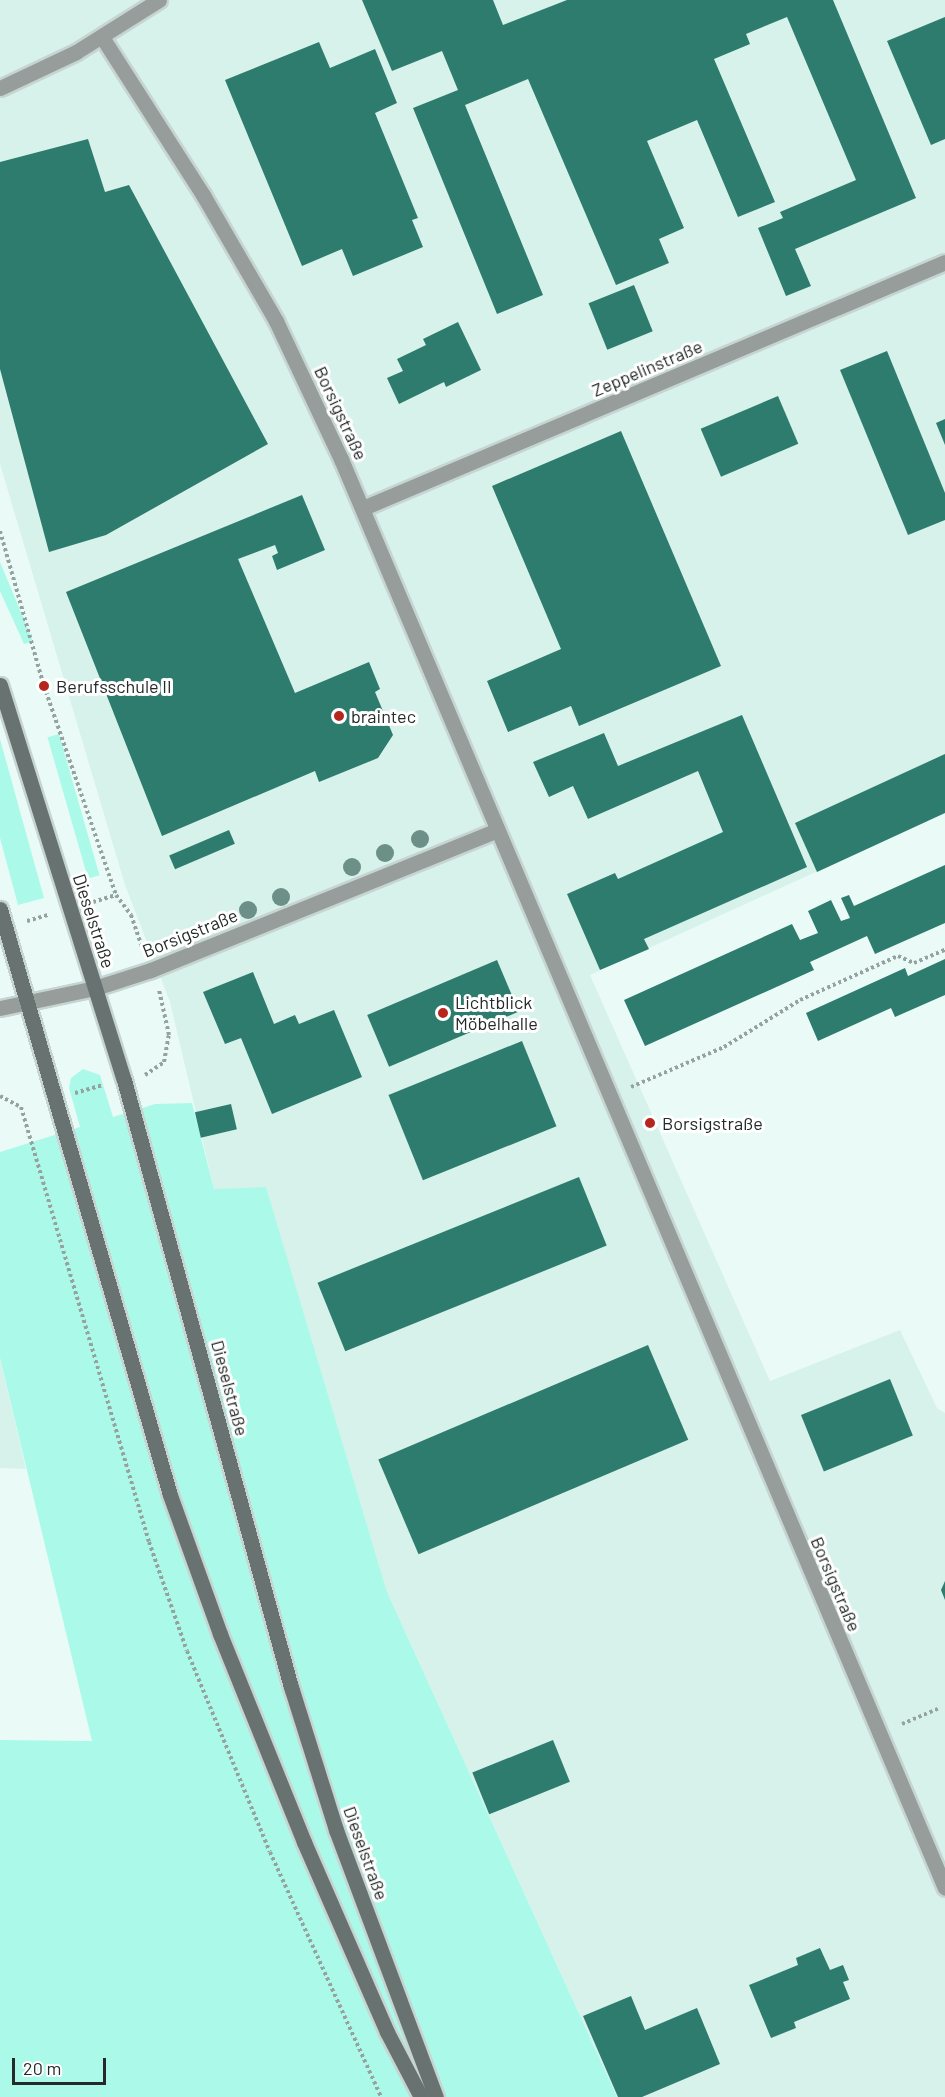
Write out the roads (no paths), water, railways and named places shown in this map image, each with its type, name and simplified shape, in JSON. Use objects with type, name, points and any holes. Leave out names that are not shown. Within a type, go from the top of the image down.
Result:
[{"type":"main road","name":"Dieselstraße","points":[[0,685],[124,1080],[291,1687],[336,1830],[436,2097]]},
{"type":"main road","points":[[0,909],[170,1495],[304,1842],[387,2032],[421,2097]]},
{"type":"street","points":[[0,88],[102,37],[159,0]]},
{"type":"street","name":"Borsigstraße","points":[[102,37],[203,195],[276,321],[363,508],[609,1098],[945,1888]]},
{"type":"street","name":"Zeppelinstraße","points":[[363,508],[945,262]]},
{"type":"street","name":"Borsigstraße","points":[[0,1008],[28,1005],[95,988],[151,970],[497,830]]},
{"type":"place","name":"Berufsschule II","points":[[44,686]]},
{"type":"place","name":"braintec","points":[[339,716]]},
{"type":"place","name":"Lichtblick Möbelhalle","points":[[443,1013]]},
{"type":"place","name":"Borsigstraße","points":[[650,1123]]}]
